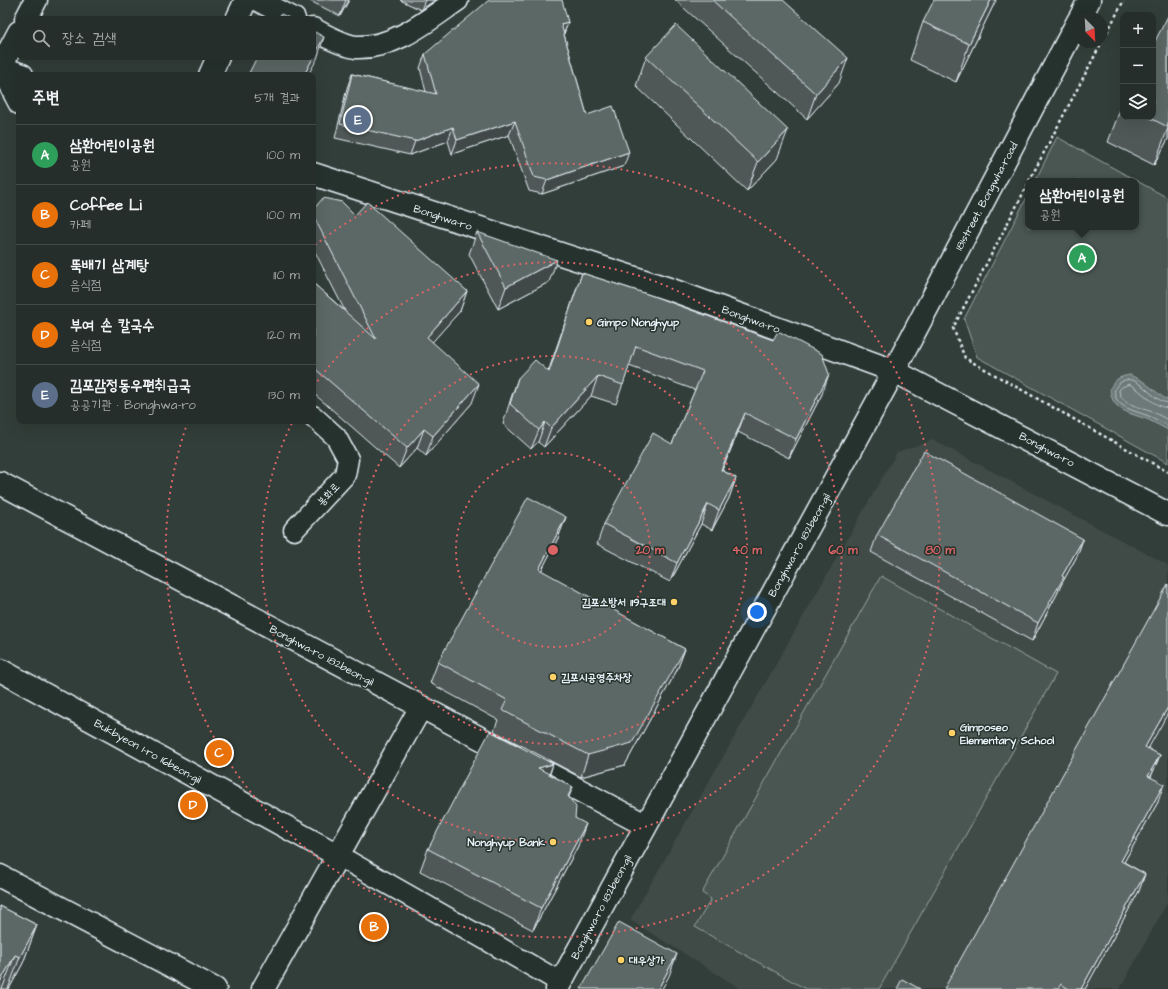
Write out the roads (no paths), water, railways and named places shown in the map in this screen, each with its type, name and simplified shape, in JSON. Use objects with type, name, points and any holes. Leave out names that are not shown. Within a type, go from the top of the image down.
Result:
[{"type":"street","points":[[28,16],[36,0]]},
{"type":"street","points":[[238,16],[246,0]]},
{"type":"street","points":[[258,0],[288,16]]},
{"type":"street","points":[[316,31],[327,37],[355,47],[376,45],[397,39],[457,0]]},
{"type":"street","points":[[1083,12],[1089,0]]},
{"type":"street","name":"181street, Bongwha-road","points":[[894,371],[1072,32]]},
{"type":"street","points":[[16,38],[0,67],[16,73]]},
{"type":"street","points":[[211,72],[217,60]]},
{"type":"street","name":"Bonghwa-ro","points":[[316,175],[672,290],[894,371],[1025,438],[1168,514]]},
{"type":"street","name":"Bonghwa-ro 182beon-gil","points":[[559,986],[645,825],[894,371]]},
{"type":"street","name":"Bonghwa-ro 182beon-gil","points":[[0,483],[645,825]]},
{"type":"street","name":"Bukbyeon 1-ro 16beon-gil","points":[[0,670],[339,856]]},
{"type":"street","points":[[263,989],[339,856],[421,707]]},
{"type":"street","points":[[0,876],[215,989]]},
{"type":"lane","points":[[0,67],[16,98]]},
{"type":"lane","name":"봉화로","points":[[294,530],[345,475],[348,459],[336,437],[316,419]]},
{"type":"lane","points":[[339,856],[559,986]]},
{"type":"water","points":[[1130,375],[1144,382],[1164,398],[1168,399],[1168,430],[1149,420],[1126,412],[1116,405],[1110,390],[1111,386],[1118,379]]},
{"type":"place","name":"김포감정동우편취급국","points":[[358,120]]},
{"type":"place","name":"삼환어린이공원","points":[[1082,258]]},
{"type":"place","name":"Gimpo Nonghyup","points":[[589,322]]},
{"type":"place","name":"김포소방서 119구조대","points":[[674,602]]},
{"type":"place","name":"김포시공영주차장","points":[[553,677]]},
{"type":"place","name":"Gimposeo Elementary School","points":[[952,733]]},
{"type":"place","name":"뚝배기 삼계탕","points":[[219,753]]},
{"type":"place","name":"부여 손 칼국수","points":[[193,805]]},
{"type":"place","name":"Nonghyup Bank","points":[[553,842]]},
{"type":"place","name":"Coffee Li","points":[[374,927]]},
{"type":"place","name":"대우상가","points":[[621,960]]}]
